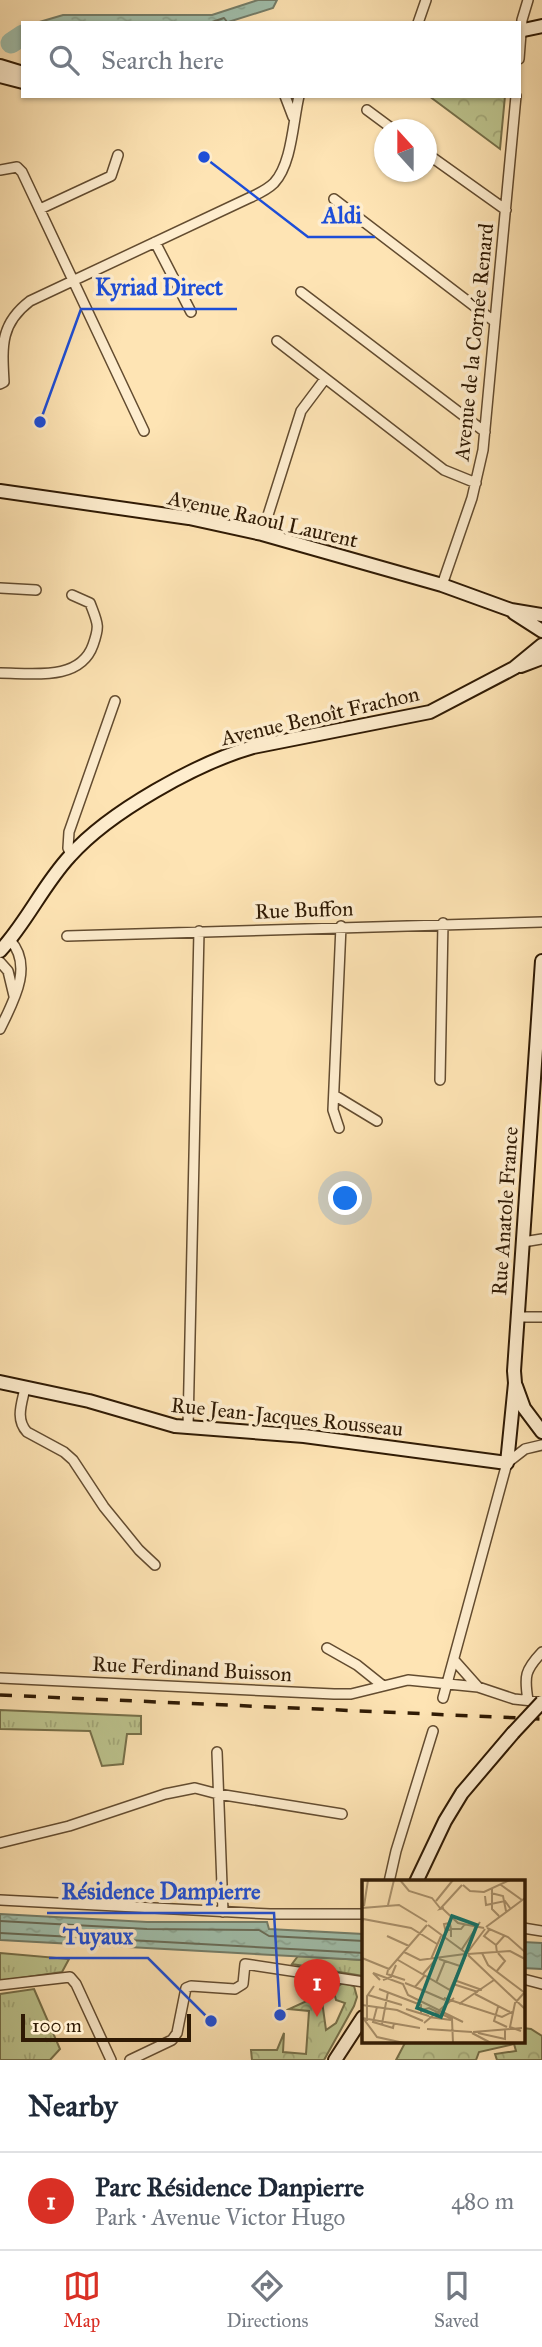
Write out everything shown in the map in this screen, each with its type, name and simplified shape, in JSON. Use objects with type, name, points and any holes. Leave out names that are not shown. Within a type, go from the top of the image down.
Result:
[{"type":"street","points":[[419,21],[426,0]]},
{"type":"street","points":[[521,27],[528,0]]},
{"type":"street","points":[[521,31],[542,26]]},
{"type":"street","points":[[0,66],[21,72]]},
{"type":"street","points":[[0,76],[21,81]]},
{"type":"street","points":[[286,98],[294,118]]},
{"type":"street","points":[[2,383],[4,334],[8,323],[21,307],[272,185],[283,164],[292,135],[299,98]]},
{"type":"street","name":"Avenue de la Cornée Renard","points":[[442,585],[476,483],[484,450],[516,98]]},
{"type":"street","points":[[368,110],[380,119]]},
{"type":"street","points":[[40,209],[111,176],[118,155]]},
{"type":"street","points":[[437,161],[506,210]]},
{"type":"street","points":[[0,170],[17,167],[22,172],[144,431]]},
{"type":"street","points":[[334,199],[495,322]]},
{"type":"street","points":[[155,242],[191,312]]},
{"type":"street","points":[[301,292],[485,432]]},
{"type":"street","points":[[277,341],[444,470],[476,483]]},
{"type":"street","points":[[262,534],[301,411],[325,379]]},
{"type":"street","name":"Avenue Raoul Laurent","points":[[0,491],[189,518],[262,534],[442,585],[511,610],[542,615]]},
{"type":"street","points":[[0,588],[36,590]]},
{"type":"street","points":[[0,673],[66,671],[90,655],[99,628],[90,603],[72,595]]},
{"type":"street","name":"Avenue Raoul Laurent","points":[[511,610],[542,631]]},
{"type":"street","name":"Avenue Benoît Frachon","points":[[514,668],[542,645]]},
{"type":"street","name":"Avenue Benoît Frachon","points":[[0,951],[49,881],[82,844],[174,780],[226,755],[253,747],[422,714],[514,668],[542,659]]},
{"type":"street","points":[[71,855],[68,848],[69,832],[115,701]]},
{"type":"street","name":"Rue Buffon","points":[[67,936],[542,922]]},
{"type":"street","points":[[440,1080],[443,923]]},
{"type":"street","points":[[339,1128],[333,1110],[341,926]]},
{"type":"street","points":[[188,1427],[199,931]]},
{"type":"street","points":[[0,1029],[15,998],[22,961],[17,947],[7,939]]},
{"type":"street","name":"Rue Anatole France","points":[[443,1698],[507,1462],[515,1382],[542,961]]},
{"type":"street","points":[[0,962],[8,971],[15,998]]},
{"type":"street","points":[[334,1095],[377,1121]]},
{"type":"street","points":[[523,1242],[542,1239]]},
{"type":"street","points":[[518,1317],[542,1317]]},
{"type":"street","name":"Rue Jean-Jacques Rousseau","points":[[0,1382],[89,1401],[147,1419],[188,1427],[304,1436],[507,1462]]},
{"type":"street","points":[[515,1382],[524,1408],[542,1432]]},
{"type":"street","points":[[26,1388],[20,1419],[23,1427],[73,1460],[104,1507],[139,1550],[155,1564]]},
{"type":"street","points":[[507,1462],[524,1449],[542,1445]]},
{"type":"street","points":[[327,1648],[357,1665],[382,1685]]},
{"type":"street","points":[[528,1700],[528,1667],[542,1652]]},
{"type":"street","points":[[454,1660],[478,1688]]},
{"type":"street","name":"Rue Ferdinand Buisson","points":[[0,1678],[334,1694],[360,1692],[408,1680],[448,1683],[478,1688],[514,1699],[542,1702]]},
{"type":"street","points":[[416,1880],[462,1793],[542,1702]]},
{"type":"street","points":[[388,1880],[433,1731]]},
{"type":"street","points":[[217,1752],[223,1912]]},
{"type":"street","points":[[0,1843],[69,1826],[165,1794],[195,1788],[342,1814]]},
{"type":"street","points":[[0,1900],[270,1914],[362,1914]]},
{"type":"street","points":[[524,1928],[542,1931]]},
{"type":"street","points":[[130,2060],[172,2040],[177,2033],[186,1988],[191,1986],[235,1989],[243,1984],[245,1964],[362,1982]]},
{"type":"street","points":[[0,1985],[71,1977],[111,2060]]},
{"type":"street","points":[[524,1979],[542,1984]]},
{"type":"street","points":[[335,2060],[362,2018]]},
{"type":"street","points":[[347,2060],[362,2019]]},
{"type":"green space","points":[[432,98],[505,98],[500,149]]},
{"type":"green space","points":[[0,1710],[141,1716],[141,1734],[127,1734],[123,1764],[102,1766],[90,1731],[0,1729]]},
{"type":"green space","points":[[0,1953],[69,1959],[62,1972],[0,1981]]},
{"type":"green space","points":[[298,1956],[362,1960],[362,1976],[292,1964]]},
{"type":"green space","points":[[343,1983],[354,1986],[357,1997],[324,2060],[252,2060],[251,2050],[277,2050],[284,2033],[283,2052],[306,2054],[309,2011],[289,2009],[311,1999],[322,2001],[326,2030],[336,2023],[345,2003],[336,2000],[335,1996],[306,1988],[311,1985],[335,1988]]},
{"type":"green space","points":[[34,1989],[60,2049],[50,2060],[0,2060],[0,1994]]},
{"type":"green space","points":[[524,2028],[542,2036],[542,2060],[497,2060],[495,2054],[516,2051],[514,2044],[479,2052],[476,2060],[396,2060],[405,2042],[524,2042]]},
{"type":"water","points":[[258,0],[277,0],[273,8],[231,21],[43,21],[63,15],[212,15]]},
{"type":"water","points":[[0,1914],[147,1922],[267,1922],[269,1929],[362,1934],[362,1960],[0,1940]]},
{"type":"water","points":[[524,1942],[542,1943],[542,1969],[524,1968]]},
{"type":"waterway","points":[[11,43],[21,36]]},
{"type":"railway","points":[[0,1695],[542,1719]]},
{"type":"place","name":"Aldi","points":[[204,157]]},
{"type":"place","name":"Kyriad Direct","points":[[40,422]]},
{"type":"place","name":"Résidence Dampierre","points":[[280,2015]]},
{"type":"place","name":"Parc Résidence Danpierre","points":[[317,2017]]},
{"type":"place","name":"Tuyaux","points":[[211,2021]]}]
